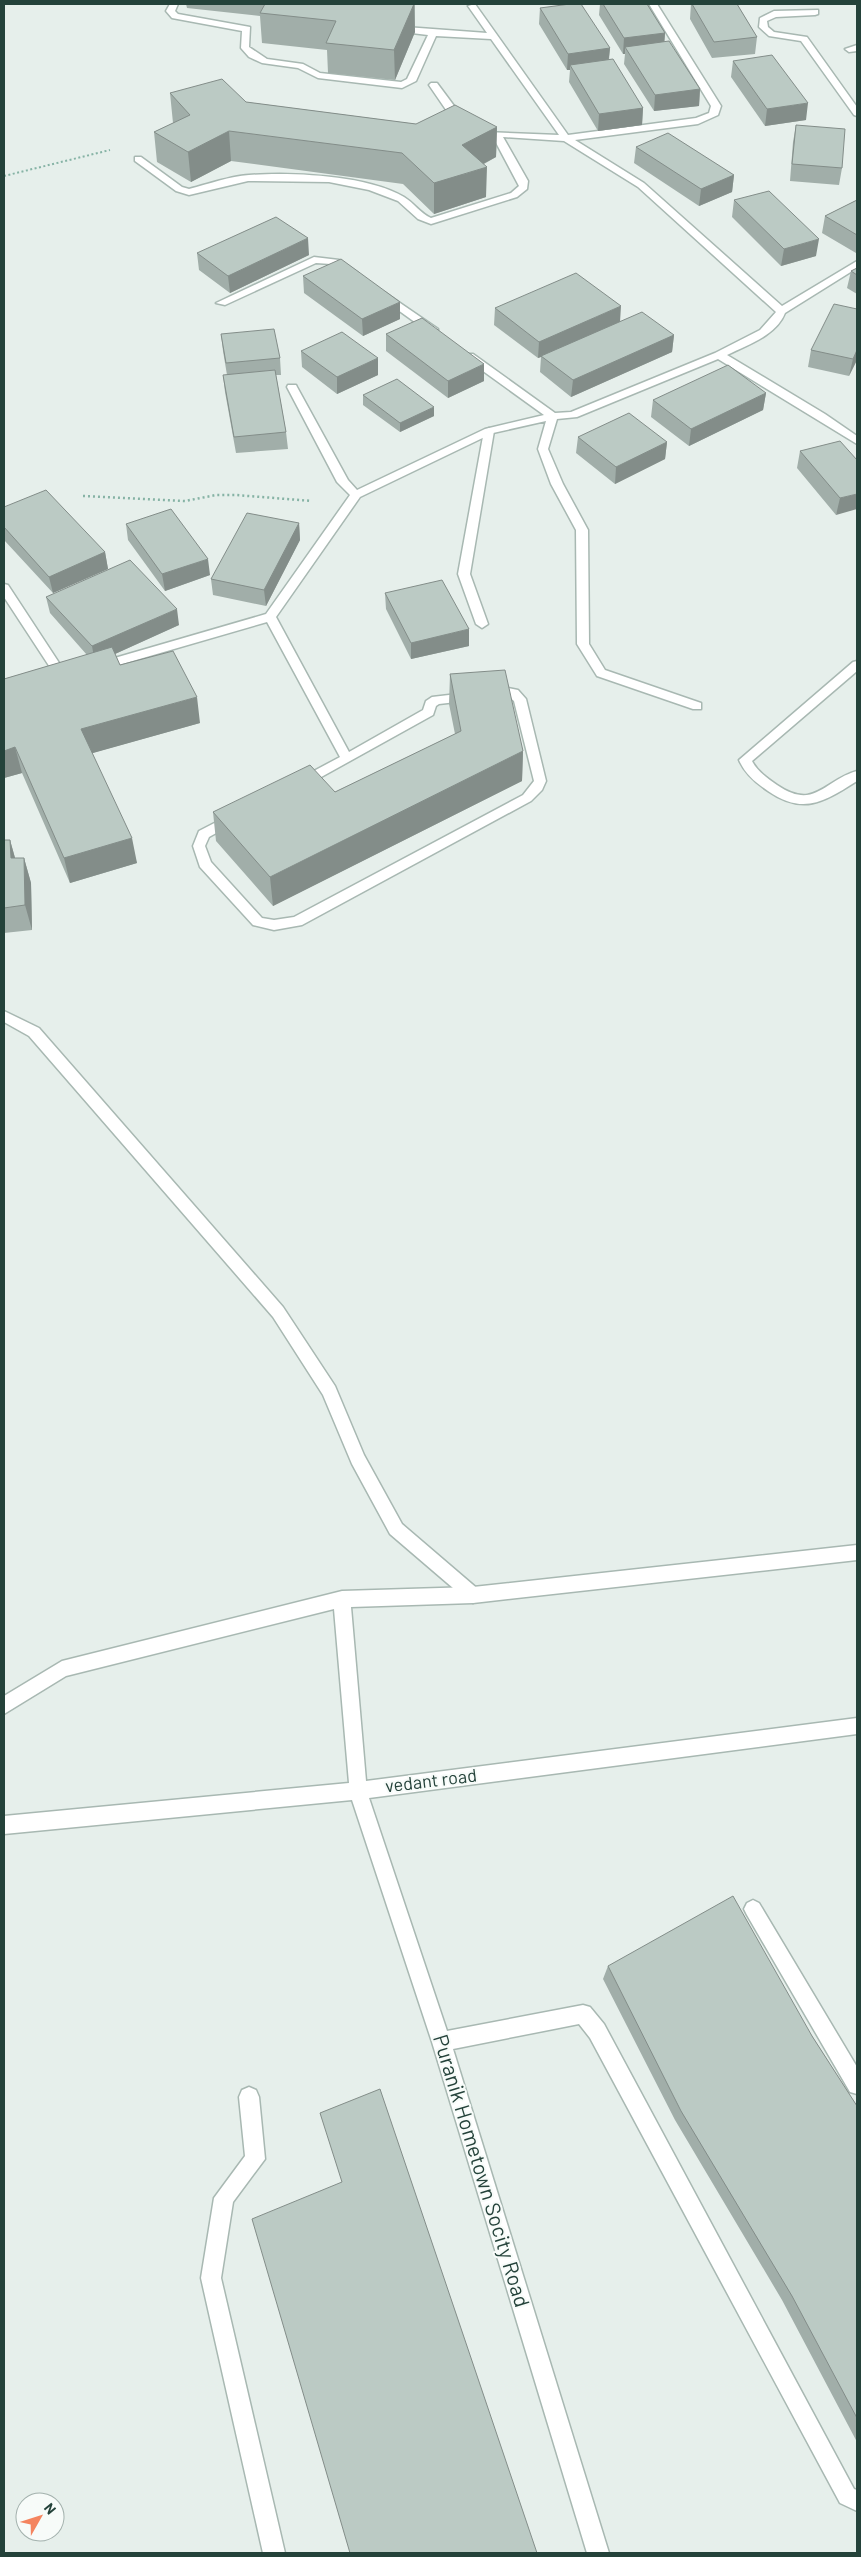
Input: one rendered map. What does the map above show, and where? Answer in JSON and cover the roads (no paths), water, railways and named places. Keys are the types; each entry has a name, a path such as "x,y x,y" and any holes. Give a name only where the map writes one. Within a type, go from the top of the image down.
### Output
{"street":[{"path":"174,4 170,11 175,16 247,28 245,48 252,55 265,61 300,66 318,75 402,85 411,81 433,33"},
{"path":"482,132 497,136 566,138 698,121 713,115 716,106 653,4"},
{"path":"472,6 566,138 642,185 781,311"},
{"path":"815,12 774,14 763,20 763,25 768,33 780,37 800,36 804,39 857,113"},
{"path":"385,27 433,33 493,36"},
{"path":"434,85 456,118 468,126"},
{"path":"138,159 179,189 189,192 248,178 329,179 372,188 401,199 421,217 431,220 514,195 524,187 523,181 497,136"},
{"path":"221,303 314,260 326,258 338,262 361,279"},
{"path":"4,588 68,676 270,617 353,500 489,431 553,416 573,415 719,355 764,332 778,318 781,311 857,264"},
{"path":"377,290 447,340"},
{"path":"462,351 553,416"},
{"path":"719,355 821,416 857,441"},
{"path":"292,387 353,500"},
{"path":"553,416 543,449 557,484 582,530 583,644 601,673 698,706"},
{"path":"482,624 464,574 489,431"},
{"path":"270,617 348,759"},
{"path":"857,665 745,760 750,771 780,795 796,802 814,800 857,775"},
{"path":"246,812 204,834 200,846 205,864 258,922 274,925 297,922 527,798 538,787 540,781 520,699 514,693 508,692 436,700 430,704 429,712 348,759 289,790"},
{"path":"4,1016 34,1032 278,1312 329,1392 358,1459 396,1529 473,1595"},
{"path":"4,1706 62,1669 342,1600 473,1595 857,1552"},
{"name":"Puranik Hometown Socity Road","path":"342,1600 358,1791 441,2042 598,2553"},
{"name":"vedant road","path":"4,1825 358,1791 857,1726"},
{"path":"753,1910 857,2085"},
{"path":"441,2042 583,2014 597,2031 847,2496 857,2501"},
{"path":"249,2097 255,2159 224,2198 211,2278 274,2553"}]}
